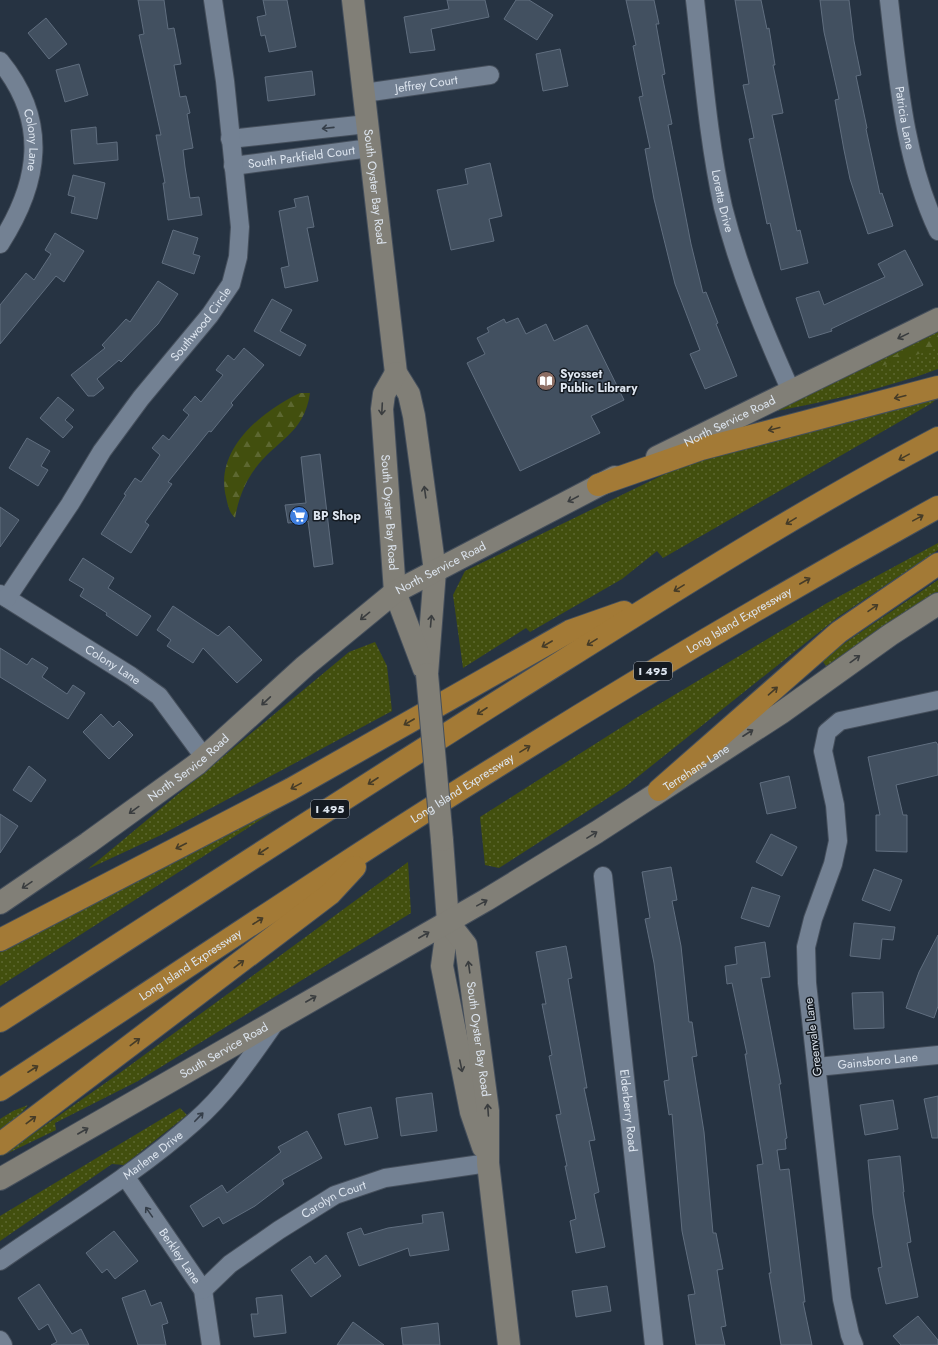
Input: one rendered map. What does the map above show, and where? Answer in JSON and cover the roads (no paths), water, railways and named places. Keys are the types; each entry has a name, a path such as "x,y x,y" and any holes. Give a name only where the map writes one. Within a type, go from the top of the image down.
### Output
{"highway":[{"path":"598,485 701,449 938,387"},
{"name":"I 495","path":"0,1021 484,710 661,599 806,512 938,438"},
{"name":"Long Island Expressway","path":"0,1090 374,845 515,755 807,579 938,507"},
{"path":"660,790 839,632 938,564"},
{"path":"0,940 291,789 570,631 661,599"},
{"path":"0,1144 330,894 374,845"}],"main road":[{"name":"South Oyster Bay Road","path":"353,0 396,373 409,394 414,416 435,571 426,674 442,840 448,922 442,966 471,1112 488,1163 508,1345"},
{"name":"North Service Road","path":"3,897 88,843 204,757 304,666 395,592 598,485 938,319"},
{"name":"South Oyster Bay Road","path":"396,373 384,394 382,409 395,592 426,674"},
{"name":"Terrehans Lane","path":"448,922 597,832 781,713 890,635 938,604"},
{"name":"South Service Road","path":"0,1178 448,922"}],"street":[{"name":"Southwood Circle","path":"4,596 70,504 102,451 141,398 210,315 231,284 238,257 240,227 213,0"},
{"name":"Loretta Drive","path":"695,0 714,156 724,207 755,308 791,391"},
{"name":"Patricia Lane","path":"889,0 903,117 914,167 938,231"},
{"name":"Colony Lane","path":"0,61 14,78 28,112 34,142 34,165 25,197 14,221 0,244"},
{"name":"Jeffrey Court","path":"364,93 490,75"},
{"name":"South Parkfield Court","path":"230,139 367,124"},
{"name":"South Parkfield Court","path":"233,166 370,148"},
{"name":"Colony Lane","path":"4,596 131,676 159,696 204,757"},
{"name":"Greenvale Lane","path":"854,1345 850,1335 842,1299 807,983 806,947 813,919 833,864 838,841 835,805 823,751 827,732 840,721 938,700"},
{"name":"Elderberry Road","path":"603,876 654,1345"},
{"name":"Marlene Drive","path":"0,1261 125,1176 168,1145 196,1121 239,1074 277,1019"},
{"name":"Gainsboro Lane","path":"817,1067 938,1055"},
{"name":"Carolyn Court","path":"203,1290 230,1264 279,1230 335,1195 384,1178 488,1163"},
{"name":"Berkley Lane","path":"125,1176 203,1290 211,1345"},
{"path":"0,1340 4,1345"}],"place":[{"name":"Syosset Public Library","path":"546,381"},
{"name":"BP Shop","path":"299,516"}]}
